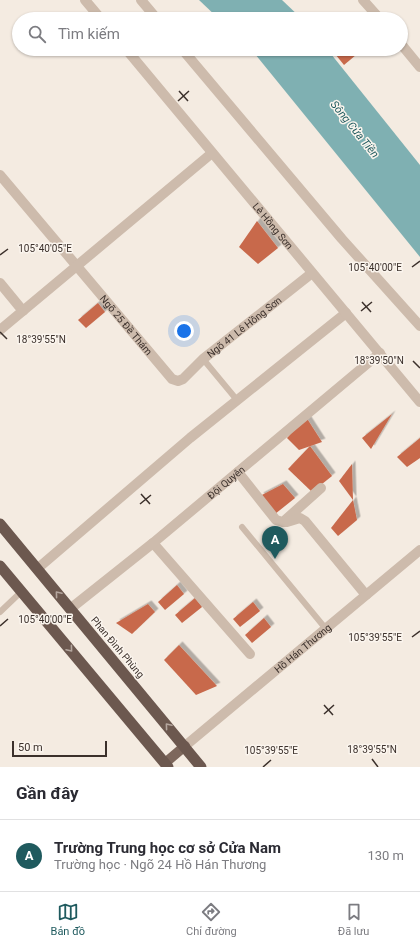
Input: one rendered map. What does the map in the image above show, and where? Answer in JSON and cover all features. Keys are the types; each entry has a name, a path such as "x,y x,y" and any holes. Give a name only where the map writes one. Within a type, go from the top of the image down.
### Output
{"highway":[{"name":"Phan Đình Phùng","path":"0,524 201,767"},
{"path":"0,566 165,766"}],"main road":[{"path":"165,766 185,746"}],"street":[{"path":"85,0 95,12"},
{"path":"141,0 151,12"},
{"path":"363,0 374,12"},
{"path":"408,52 420,67"},
{"name":"Lê Hồng Sơn","path":"132,56 420,402"},
{"path":"188,56 342,239 420,326"},
{"path":"0,330 212,152"},
{"name":"Ngõ 25 Đề Thám","path":"0,175 172,379 178,381"},
{"name":"Ngõ 41 Lê Hồng Sơn","path":"178,381 183,379 204,359 312,273"},
{"path":"0,284 23,311"},
{"path":"37,569 190,438 346,313"},
{"name":"Đội Quyên","path":"70,609 153,543 380,353"},
{"path":"238,472 276,520 282,522 300,518 305,520 366,595"},
{"path":"282,522 320,488"},
{"path":"153,543 250,654"},
{"name":"Hồ Hán Thương","path":"185,746 420,550"}],"lane":[{"path":"204,359 237,400"},
{"path":"242,527 326,629"},
{"path":"0,612 22,592"}],"water":[{"path":"199,0 282,0 295,12 212,12"},
{"name":"Sông Cửa Tiền","path":"257,56 333,56 420,165 420,257"}],"building":[{"path":"337,56 355,56 344,65"},
{"path":"257,221 278,248 258,264 239,247"},
{"path":"98,303 105,312 86,328 78,320"},
{"path":"392,414 371,449 362,438"},
{"path":"306,417 322,442 299,450 287,438"},
{"path":"420,438 420,458 407,467 397,457"},
{"path":"310,446 332,476 312,492 288,469"},
{"path":"352,464 353,500 339,481"},
{"path":"283,484 295,498 275,514 260,496"},
{"path":"353,500 357,520 338,536 331,528"},
{"path":"177,585 184,594 165,610 158,602"},
{"path":"195,598 202,607 182,623 175,615"},
{"path":"253,602 260,611 240,627 233,619"},
{"path":"148,604 155,612 132,634 116,623"},
{"path":"264,618 271,627 252,643 245,635"},
{"path":"179,645 217,686 196,695 164,660"}],"place":[{"name":"Trường Trung học cơ sở Cửa Nam","path":"275,559"}]}
